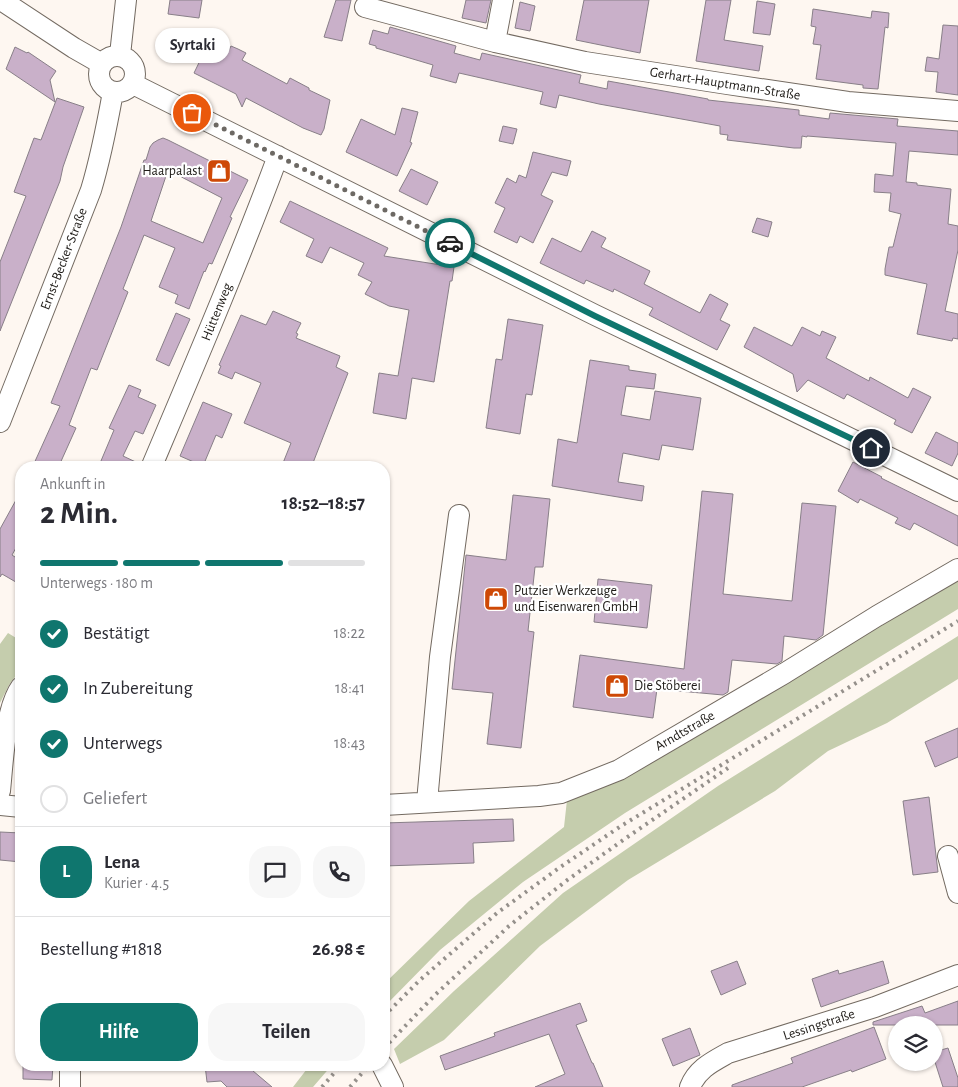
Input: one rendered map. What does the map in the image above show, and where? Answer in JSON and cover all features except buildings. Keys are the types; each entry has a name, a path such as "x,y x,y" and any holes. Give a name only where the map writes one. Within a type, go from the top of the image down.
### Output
{"street":[{"path":"1,0 102,64"},
{"path":"120,55 126,0"},
{"path":"494,42 503,0"},
{"name":"Gerhart-Hauptmann-Straße","path":"365,7 494,42 586,62 848,102 958,112"},
{"path":"120,55 131,61 136,72 136,78 130,88 124,91 113,92 103,86 100,81 99,69 109,57 120,55"},
{"path":"133,84 595,316 958,491"},
{"name":"Ernst-Becker-Straße","path":"0,422 91,190 104,139 113,92"},
{"name":"Hüttenweg","path":"154,461 246,242 278,156"},
{"path":"427,802 440,656 459,515"},
{"name":"Arndtstraße","path":"390,805 539,796 561,793 618,770 958,569"},
{"path":"0,791 8,725 15,700"},
{"path":"0,805 15,806"},
{"path":"948,856 958,893"},
{"name":"Lessingstraße","path":"690,1087 706,1065 728,1054 875,1007 958,975"},
{"path":"70,1071 70,1087"},
{"path":"385,1071 393,1087"}],"green space":[{"path":"958,579 958,609 625,813 523,882 440,950 390,1001 390,978 469,901 564,827 567,800 771,691"},
{"path":"8,633 15,637 15,677 0,703 0,644"},
{"path":"958,636 958,679 887,723 828,751 775,791 628,880 540,946 444,1040 400,1064 394,1049 454,991 563,893 718,786"},
{"path":"305,1071 327,1071 313,1087 293,1087"}],"railway":[{"path":"390,1010 420,980 497,913 559,868 621,826 958,621"},
{"path":"390,1042 435,995 509,926 566,881 728,768"},
{"path":"322,1087 336,1071"},
{"path":"350,1087 364,1071"}],"way so far":[{"path":"192,113 450,243"}],"place":[{"name":"Syrtaki","path":"192,113"},
{"name":"Haarpalast","path":"219,171"},
{"name":"Putzier Werkzeuge und Eisenwaren GmbH","path":"496,599"},
{"name":"Die Stöberei","path":"617,686"}],"route":[{"path":"450,243 595,316 871,448"}]}
